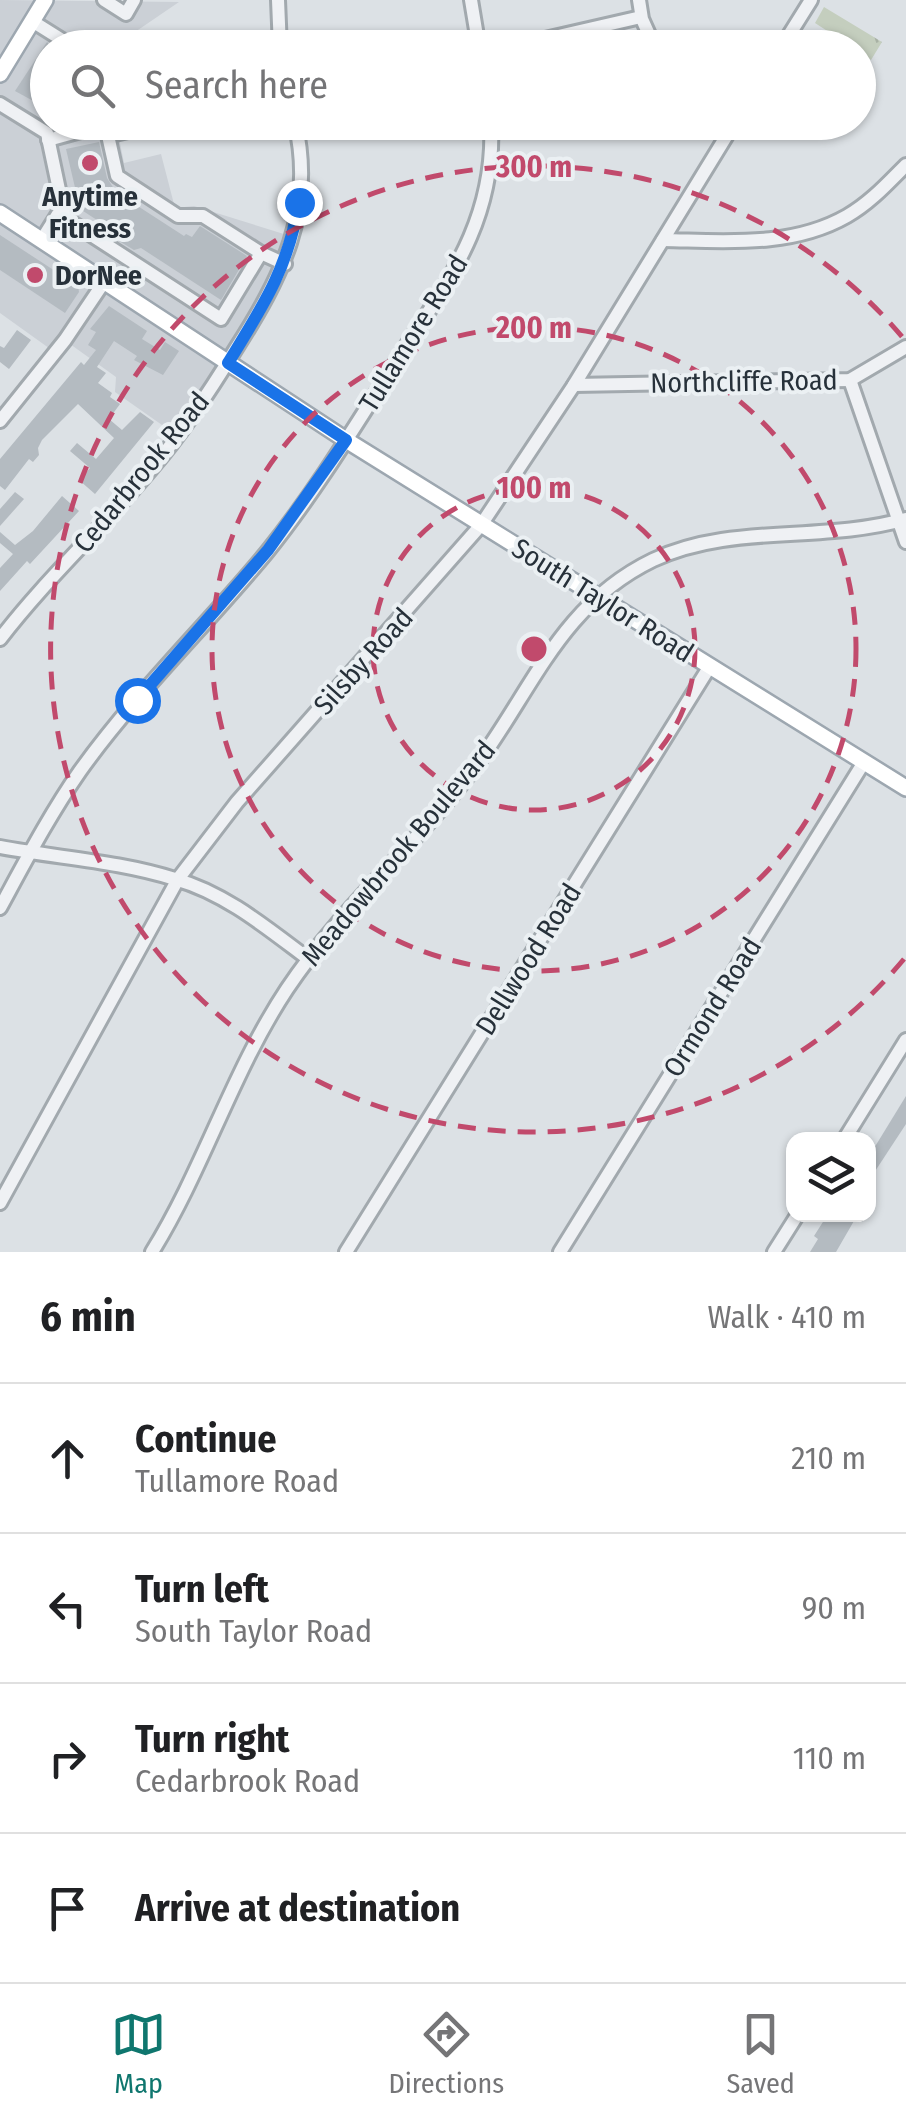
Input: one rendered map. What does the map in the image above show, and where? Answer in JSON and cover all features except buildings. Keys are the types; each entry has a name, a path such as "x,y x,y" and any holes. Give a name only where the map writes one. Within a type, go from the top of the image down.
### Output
{"main road":[{"path":"0,74 37,7"},
{"name":"South Taylor Road","path":"0,213 346,440 906,788"}],"street":[{"path":"104,0 126,14 134,0"},
{"path":"278,0 279,30"},
{"path":"471,0 476,30"},
{"path":"639,0 646,30"},
{"path":"792,30 811,0"},
{"path":"37,7 58,30"},
{"path":"584,30 641,17"},
{"path":"0,104 30,124"},
{"path":"48,140 65,218 220,318 262,253"},
{"path":"111,140 117,176 178,216 203,216 285,264"},
{"name":"Cedarbrook Road","path":"0,639 153,467 228,363 270,296 285,264 299,202 297,140"},
{"name":"Tullamore Road","path":"0,908 80,771 268,550 346,440 454,273 476,228 487,189 491,140"},
{"name":"Silsby Road","path":"0,1203 178,879 237,802 481,525 574,384 723,140"},
{"path":"663,240 787,238 823,227 848,216 876,195 906,164"},
{"path":"41,240 58,214"},
{"path":"0,420 56,352 104,282"},
{"name":"Northcliffe Road","path":"574,384 850,380 906,347"},
{"path":"850,380 902,520 906,542"},
{"name":"Meadowbrook Boulevard","path":"152,1252 244,1062 307,958 468,775 556,641 596,596 651,561 703,543 737,537 814,535 902,520"},
{"name":"Dellwood Road","path":"346,1252 710,666"},
{"name":"Ormond Road","path":"560,1252 864,762"},
{"path":"0,846 103,862 178,879 245,913 307,958"},
{"path":"849,1132 906,1040"},
{"path":"774,1252 793,1222"}],"shaded area":[{"path":"0,0 179,2 138,30 30,30 30,140 119,140 124,163 161,154 175,208 194,206 287,235 263,294 172,432 115,392 116,377 70,344 60,356 0,313"}],"green space":[{"path":"824,7 862,30 826,30 815,23"}],"place":[{"name":"Anytime Fitness","path":"90,163"},
{"name":"DorNee","path":"35,275"}],"route":[{"path":"137,700 268,550 346,440 228,363 285,264 299,202"}]}
